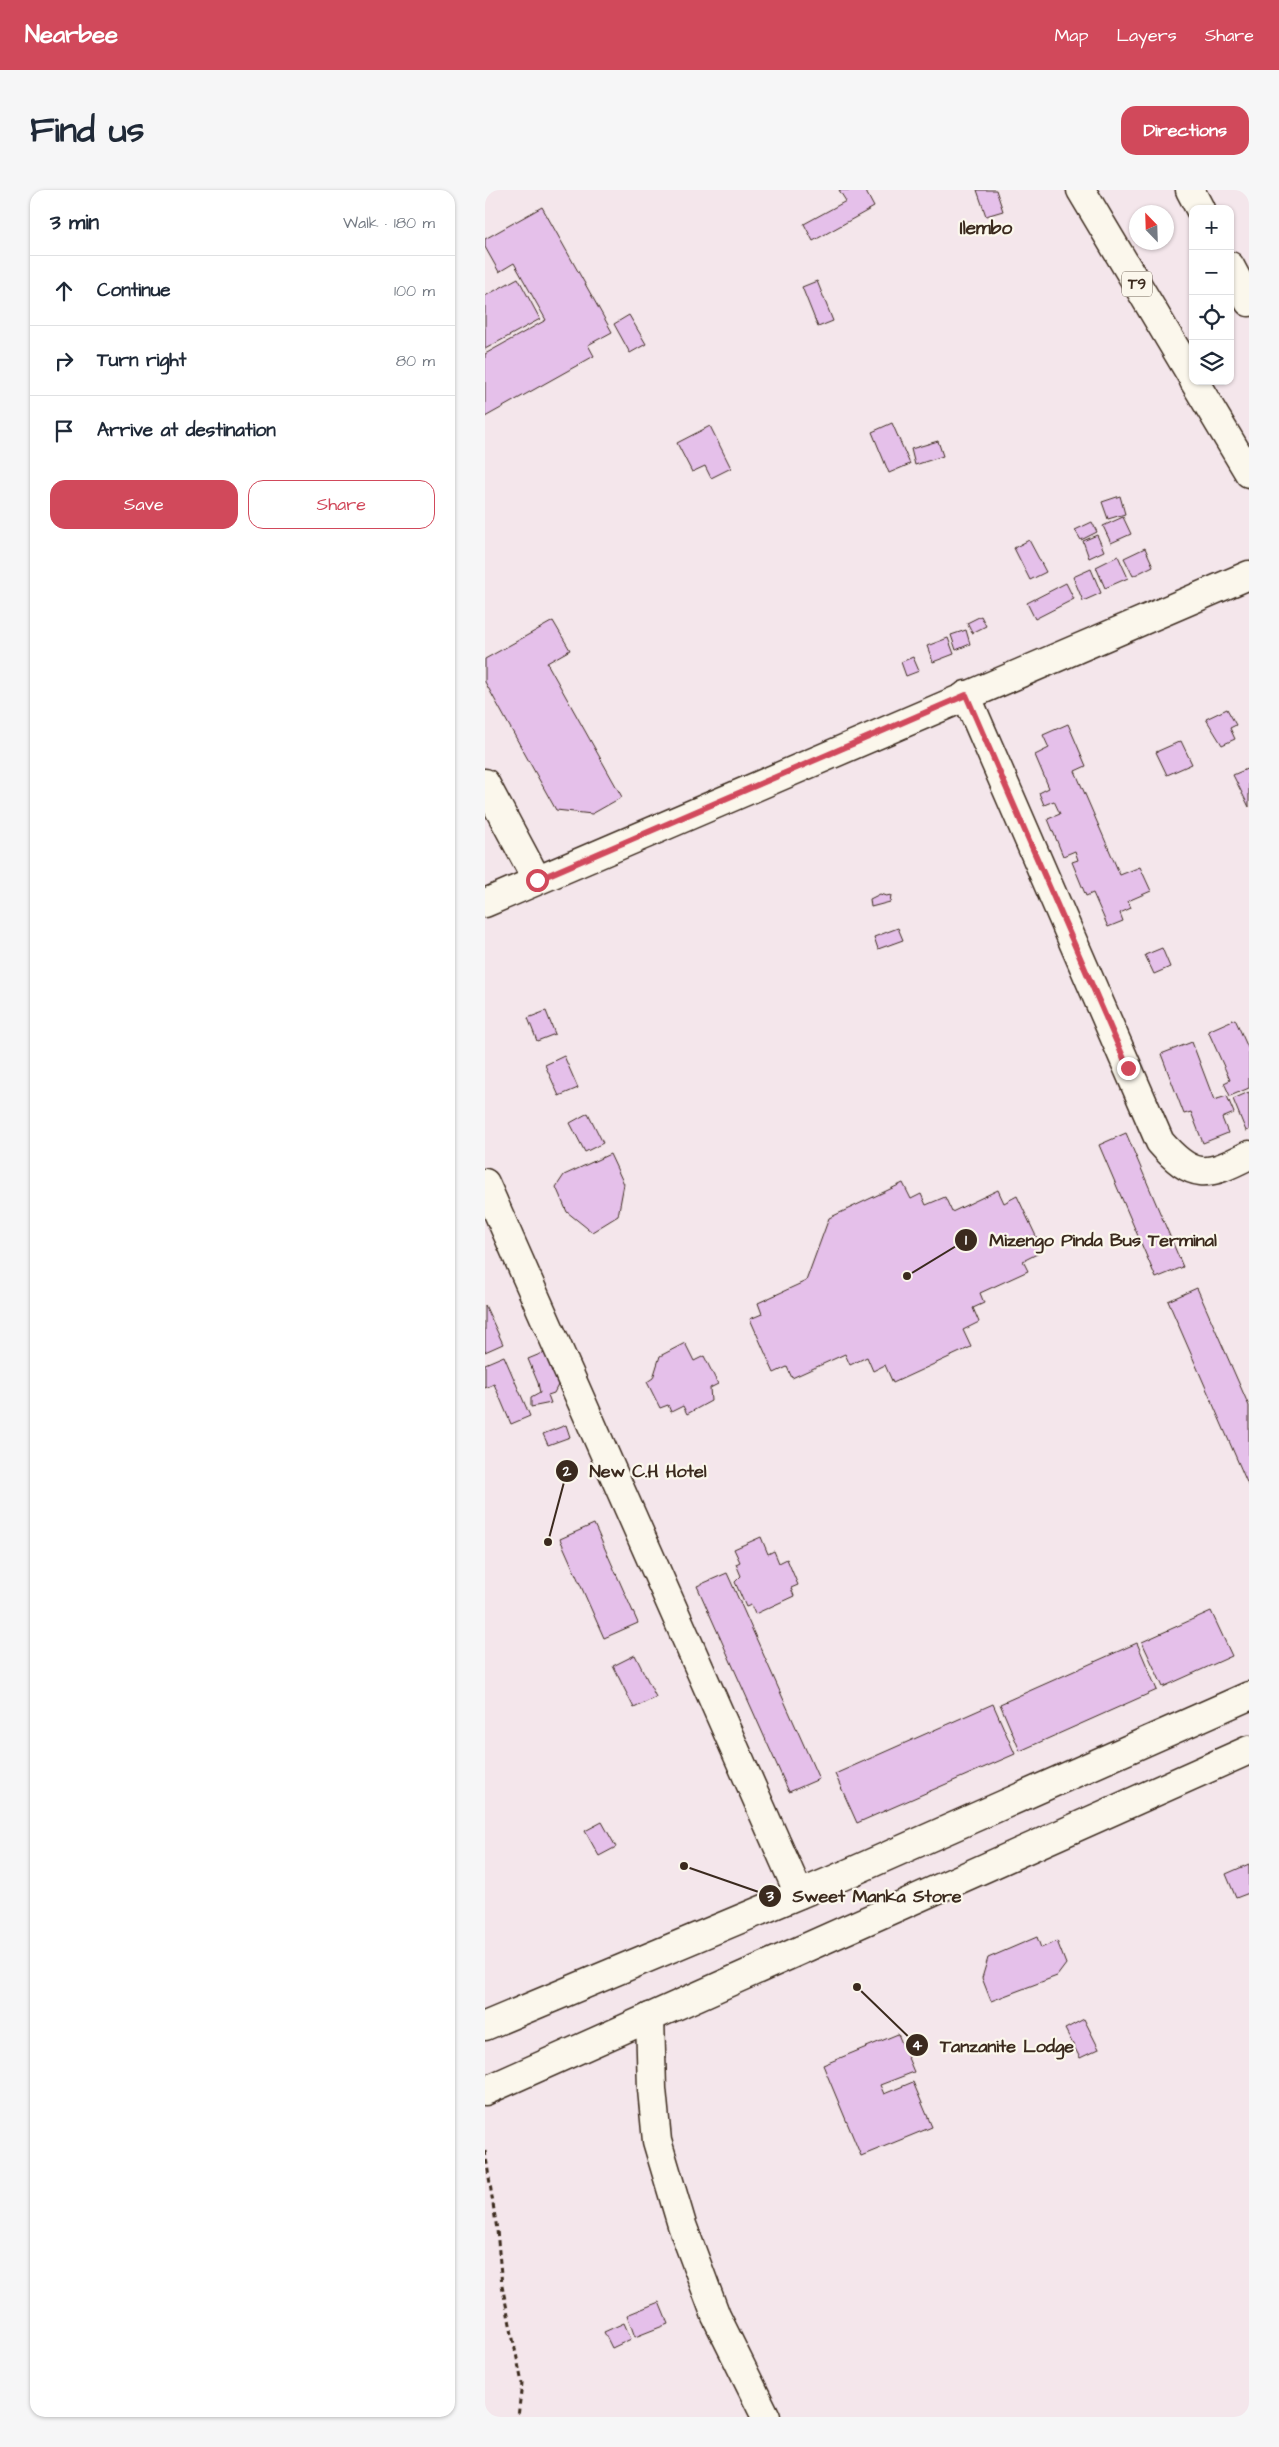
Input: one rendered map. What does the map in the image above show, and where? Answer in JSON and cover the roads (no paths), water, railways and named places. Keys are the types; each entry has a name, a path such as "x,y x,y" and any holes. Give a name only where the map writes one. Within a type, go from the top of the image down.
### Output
{"main road":[{"name":"T9","path":"1081,190 1189,372"},
{"path":"1190,190 1198,205"},
{"path":"1234,274 1249,302"},
{"name":"T9","path":"1197,385 1249,473"},
{"path":"485,903 1249,575"},
{"path":"966,695 1160,1142 1178,1163 1198,1172 1229,1165 1249,1155"},
{"path":"485,783 537,880"},
{"path":"485,1183 799,1894"},
{"path":"485,2026 799,1894 1249,1696"},
{"path":"485,2091 1249,1750"},
{"path":"650,2017 651,2089 657,2141 682,2225 716,2316 766,2417"}],"place":[{"name":"Mizengo Pinda Bus Terminal","path":"907,1276"},
{"name":"New C.H Hotel","path":"548,1542"},
{"name":"Sweet Manka Store","path":"684,1866"},
{"name":"Tanzanite Lodge","path":"857,1987"}],"district":[{"name":"Ilembo","path":"986,228"}]}
